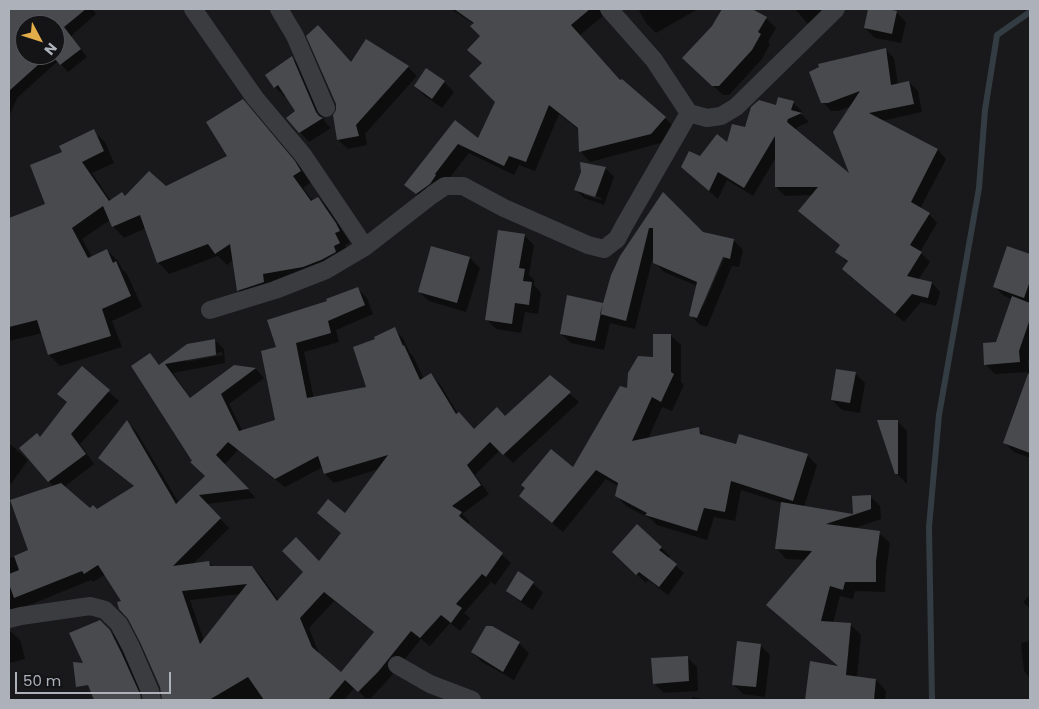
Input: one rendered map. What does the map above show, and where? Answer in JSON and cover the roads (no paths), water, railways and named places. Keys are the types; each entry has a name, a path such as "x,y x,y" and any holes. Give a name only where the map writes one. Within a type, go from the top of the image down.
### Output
{"street":[{"path":"193,9 255,98 303,155 365,247"},
{"path":"279,9 295,36 326,108"},
{"path":"609,9 654,60 689,113 707,118 722,116 736,107 836,9"},
{"path":"210,310 275,290 326,270 365,247 445,186 463,186 547,228 588,245 604,249 617,239 689,113"},
{"path":"9,619 90,606 105,610 119,624 135,656 152,700"},
{"path":"397,664 430,684 472,700"}],"waterway":[{"path":"932,700 929,527 939,415 979,188 985,110 997,35 1030,12"}]}
